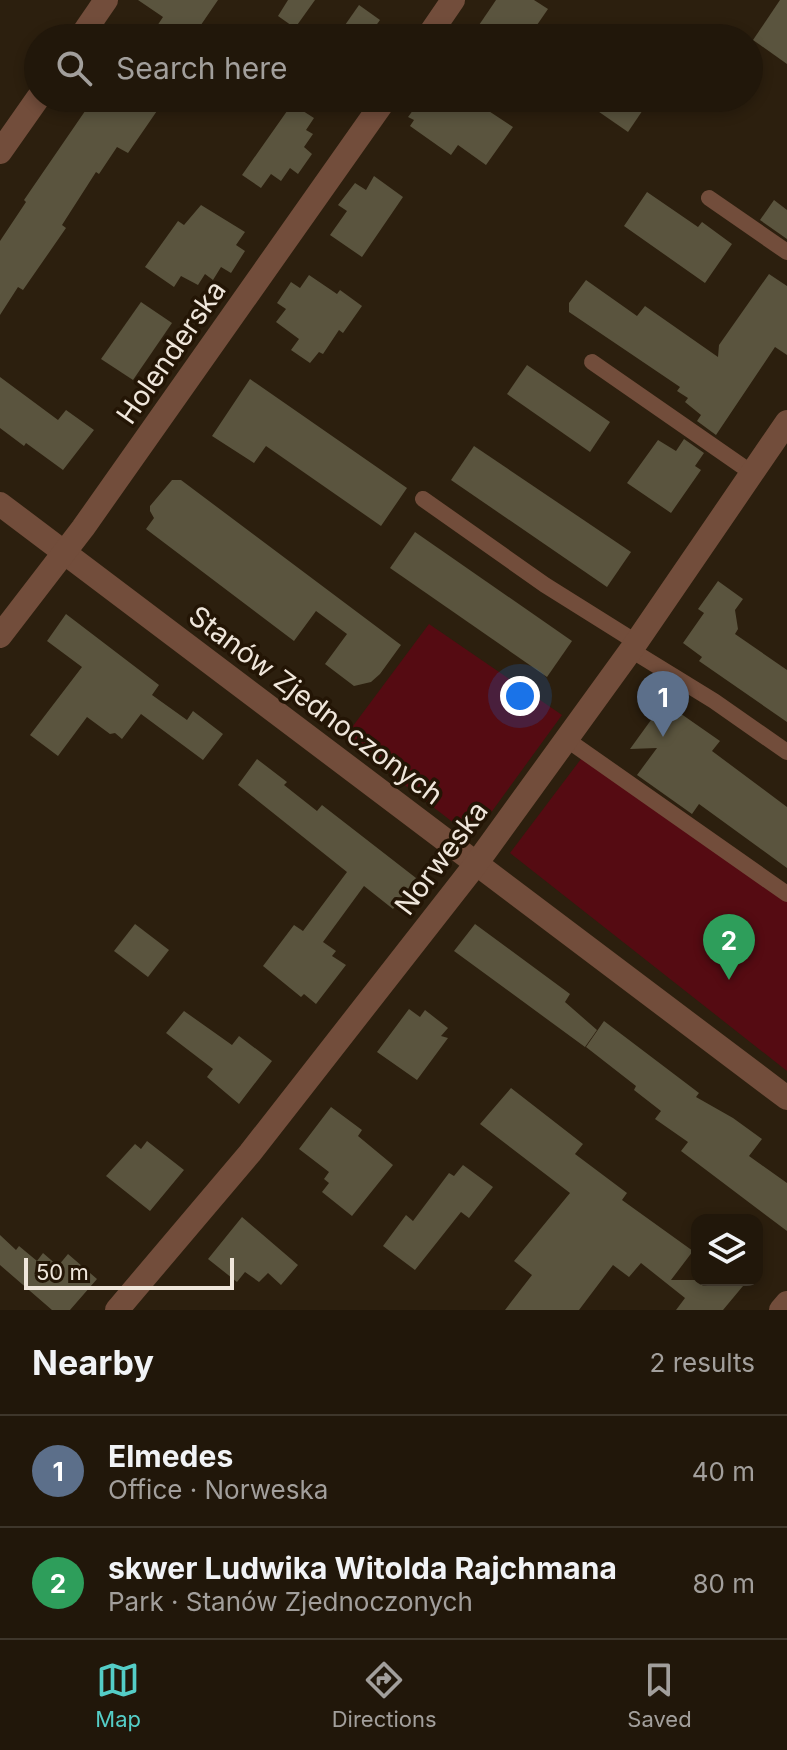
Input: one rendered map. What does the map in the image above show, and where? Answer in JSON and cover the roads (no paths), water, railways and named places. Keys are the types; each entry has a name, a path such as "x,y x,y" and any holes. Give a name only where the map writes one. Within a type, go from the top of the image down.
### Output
{"street":[{"path":"90,24 106,0"},
{"path":"437,24 453,0"},
{"path":"0,152 28,112"},
{"name":"Holenderska","path":"0,636 65,553 376,112"},
{"name":"Norweska","path":"117,1310 250,1153 476,864 633,646 787,422"},
{"name":"Stanów Zjednoczonych","path":"0,504 787,1098"},
{"path":"781,1310 787,1303"}],"lane":[{"path":"709,198 787,252"},
{"path":"592,362 752,473"},
{"path":"423,499 787,752"},
{"path":"566,739 787,894"}],"place":[{"name":"Elmedes","path":"663,737"},
{"name":"skwer Ludwika Witolda Rajchmana","path":"729,980"}]}
